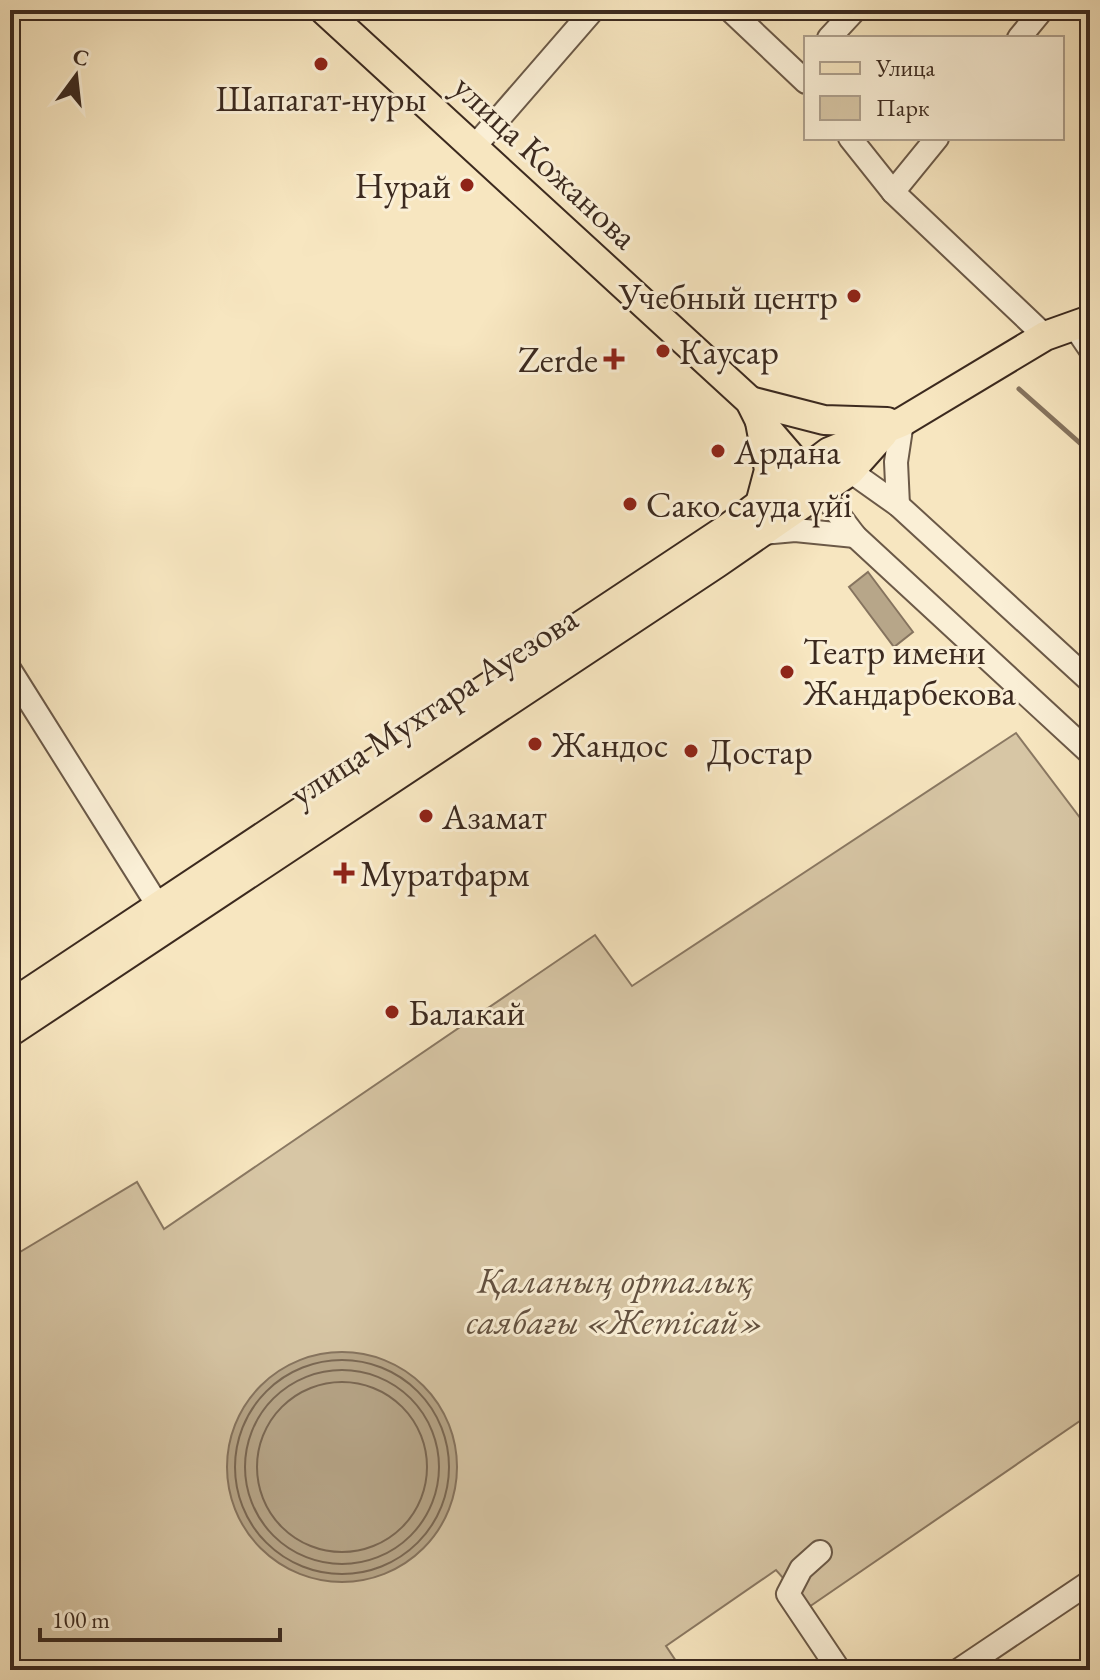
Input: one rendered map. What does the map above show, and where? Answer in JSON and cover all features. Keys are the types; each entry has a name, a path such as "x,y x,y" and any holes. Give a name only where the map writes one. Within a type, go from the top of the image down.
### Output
{"main road":[{"name":"улица Кожанова","path":"324,10 475,146 755,411 810,480"},
{"name":"улица Мухтара Ауезова","path":"15,1009 157,904 423,732 760,504 810,480 895,425 1045,336 1082,322"},
{"name":"улица Кожанова","path":"755,411 788,411 824,420 895,425"},
{"path":"755,411 769,470 760,504"},
{"path":"788,411 839,461"},
{"name":"улица Мухтара Ауезова","path":"15,1009 717,563 756,533 810,480"}],"street":[{"path":"730,10 803,72"},
{"path":"831,36 855,10"},
{"path":"1021,36 1042,10"},
{"path":"475,146 582,14"},
{"path":"852,140 893,192 1045,336"},
{"path":"893,192 935,140"},
{"path":"1082,322 1090,349"},
{"path":"895,425 898,505"},
{"path":"839,461 898,505 1090,681"},
{"name":"улица Кожанова","path":"810,480 855,536 1090,753"},
{"path":"756,533 795,530 855,536"},
{"path":"10,670 157,904"},
{"path":"820,1552 801,1569 788,1594 839,1670"},
{"path":"959,1670 1090,1582"}],"green space":[{"name":"Қаланың орталық саябағы «Жетісай»","path":"1016,733 1090,831 1090,1414 809,1607 776,1570 666,1646 682,1670 10,1670 10,1258 137,1182 164,1229 595,935 632,986"}],"water":[{"path":"868,572 913,632 894,647 849,587"},
{"path":"342,1352 386,1360 424,1385 449,1423 457,1467 449,1511 424,1549 386,1574 342,1582 298,1574 260,1549 235,1511 227,1467 235,1423 260,1385 298,1360"}],"waterway":[{"path":"1019,389 1090,452"}],"place":[{"name":"Шапагат-нуры","path":"321,64"},
{"name":"Нурай","path":"467,185"},
{"name":"Учебный центр","path":"854,296"},
{"name":"Каусар","path":"663,351"},
{"name":"Zerde","path":"614,359"},
{"name":"Ардана","path":"718,451"},
{"name":"Сако сауда үйі","path":"630,504"},
{"name":"Театр имени Жандарбекова","path":"787,672"},
{"name":"Жандос","path":"535,744"},
{"name":"Достар","path":"691,751"},
{"name":"Азамат","path":"426,816"},
{"name":"Муратфарм","path":"344,873"},
{"name":"Балакай","path":"392,1012"}]}
